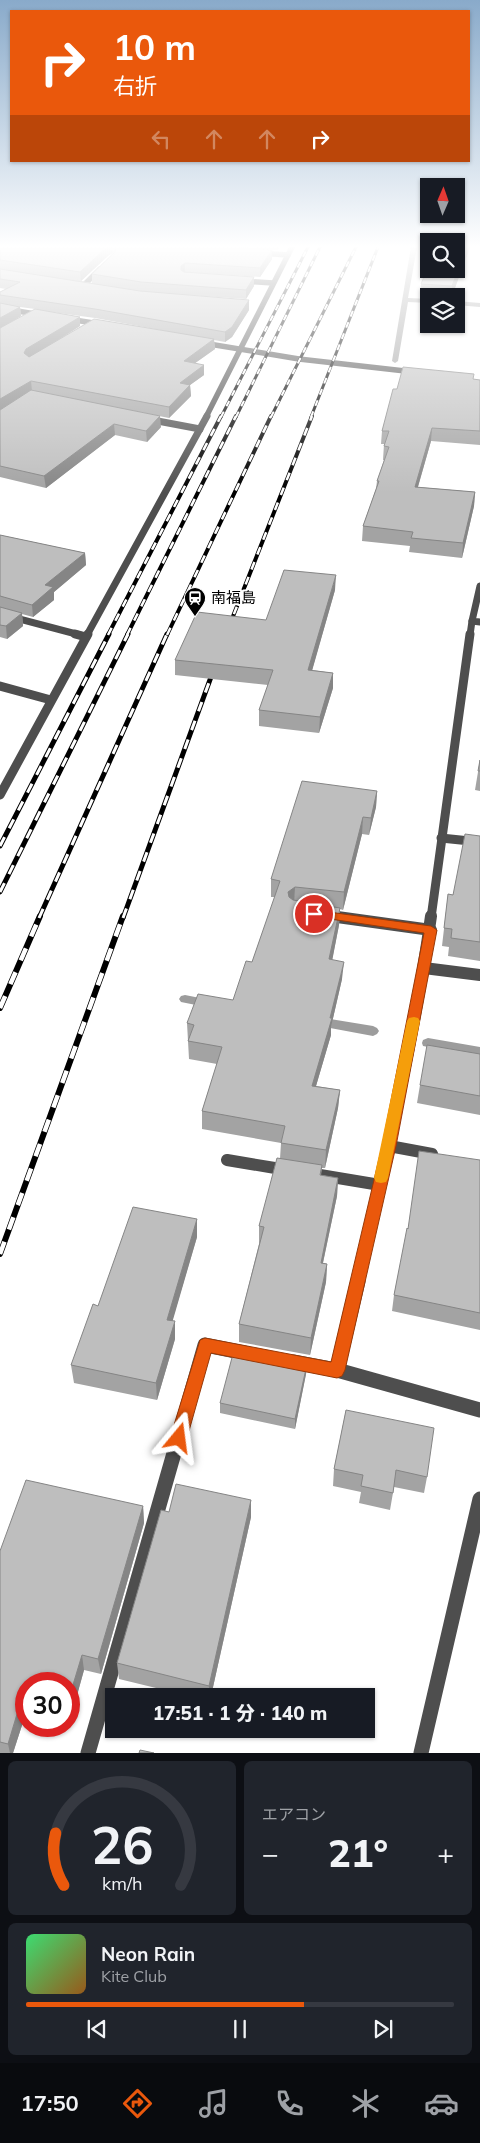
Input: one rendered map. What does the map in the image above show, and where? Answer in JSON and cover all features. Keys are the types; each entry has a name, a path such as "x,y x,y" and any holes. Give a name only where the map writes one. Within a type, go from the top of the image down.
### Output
{"street":[{"path":"0,795 200,429 250,329"},
{"path":"193,341 299,359 422,373"},
{"path":"144,418 200,429"},
{"path":"337,1370 389,1146 431,930 441,838 476,622 480,586"},
{"path":"0,614 86,637"},
{"path":"0,686 51,700"},
{"path":"441,838 480,842"},
{"path":"314,914 431,930"},
{"path":"424,968 480,975"},
{"path":"389,1146 444,1156"},
{"path":"226,1160 380,1185"},
{"path":"88,1753 205,1345 262,1356"},
{"path":"280,1360 337,1370 480,1410"},
{"path":"421,1753 480,1499"}],"building":[{"path":"0,329 60,329 26,349 24,353 29,357 77,329 153,329 214,339 184,361 204,365 180,383 190,385 169,407 31,381 0,399"},
{"path":"207,329 229,329 225,332"},
{"path":"403,367 474,374 473,379 480,380 480,431 432,428 415,487 475,492 463,543 411,538 413,532 363,526 389,447 384,446 389,431 382,431 393,389 397,389"},
{"path":"31,390 160,416 146,431 114,424 44,476 0,466 0,410"},
{"path":"0,535 85,553 45,585 53,587 32,605 0,596"},
{"path":"284,570 336,575 308,670 333,673 320,717 259,710 273,670 175,660 197,612 266,620"},
{"path":"0,607 22,613 6,626 0,625"},
{"path":"302,781 377,791 371,818 363,817 344,892 295,887 288,892 289,897 293,900 340,908 329,959 344,962 330,1018 332,1018 312,1086 340,1090 326,1150 281,1143 285,1126 202,1111 222,1047 188,1041 194,1025 187,1023 198,994 233,1000 246,961 252,962 280,881 271,879"},
{"path":"465,834 480,836 480,942 451,938 452,929 444,928 448,894 453,895"},
{"path":"427,1045 480,1054 480,1096 420,1085"},
{"path":"419,1151 480,1160 480,1313 394,1295 408,1229"},
{"path":"277,1158 322,1165 320,1175 338,1178 321,1263 327,1264 311,1338 239,1324 264,1227 259,1226"},
{"path":"133,1207 197,1219 167,1320 175,1321 156,1383 71,1365 93,1304 98,1306"},
{"path":"234,1350 307,1364 295,1419 220,1403"},
{"path":"346,1410 434,1428 427,1477 396,1470 393,1493 361,1486 363,1475 334,1469"},
{"path":"26,1480 143,1506 98,1659 82,1655 77,1672 15,1672 15,1721 8,1744 0,1742 0,1551"},
{"path":"176,1484 251,1500 209,1686 117,1663 161,1510 169,1512"},
{"path":"140,1750 154,1753 139,1753"}],"waterway":[{"path":"395,361 400,329"},
{"path":"185,999 211,1004"},
{"path":"318,1022 373,1031"},
{"path":"428,1043 480,1052"}],"railway":[{"path":"221,417 266,329"},
{"path":"236,417 280,329"},
{"path":"271,417 315,329"},
{"path":"311,417 346,329"},
{"path":"108,635 221,416"},
{"path":"127,635 236,416"},
{"path":"167,635 271,416"},
{"path":"228,629 312,416"},
{"path":"0,846 109,634"},
{"path":"0,892 128,634"},
{"path":"39,918 167,634"},
{"path":"123,918 215,666"},
{"path":"0,1008 40,916"},
{"path":"0,1254 123,916"}],"slow traffic":[{"path":"381,1178 414,1021"}],"place":[{"name":"南福島","path":"195,617"}],"route":[{"path":"179,1438 205,1345 337,1370 389,1146 431,930 314,914"}]}
